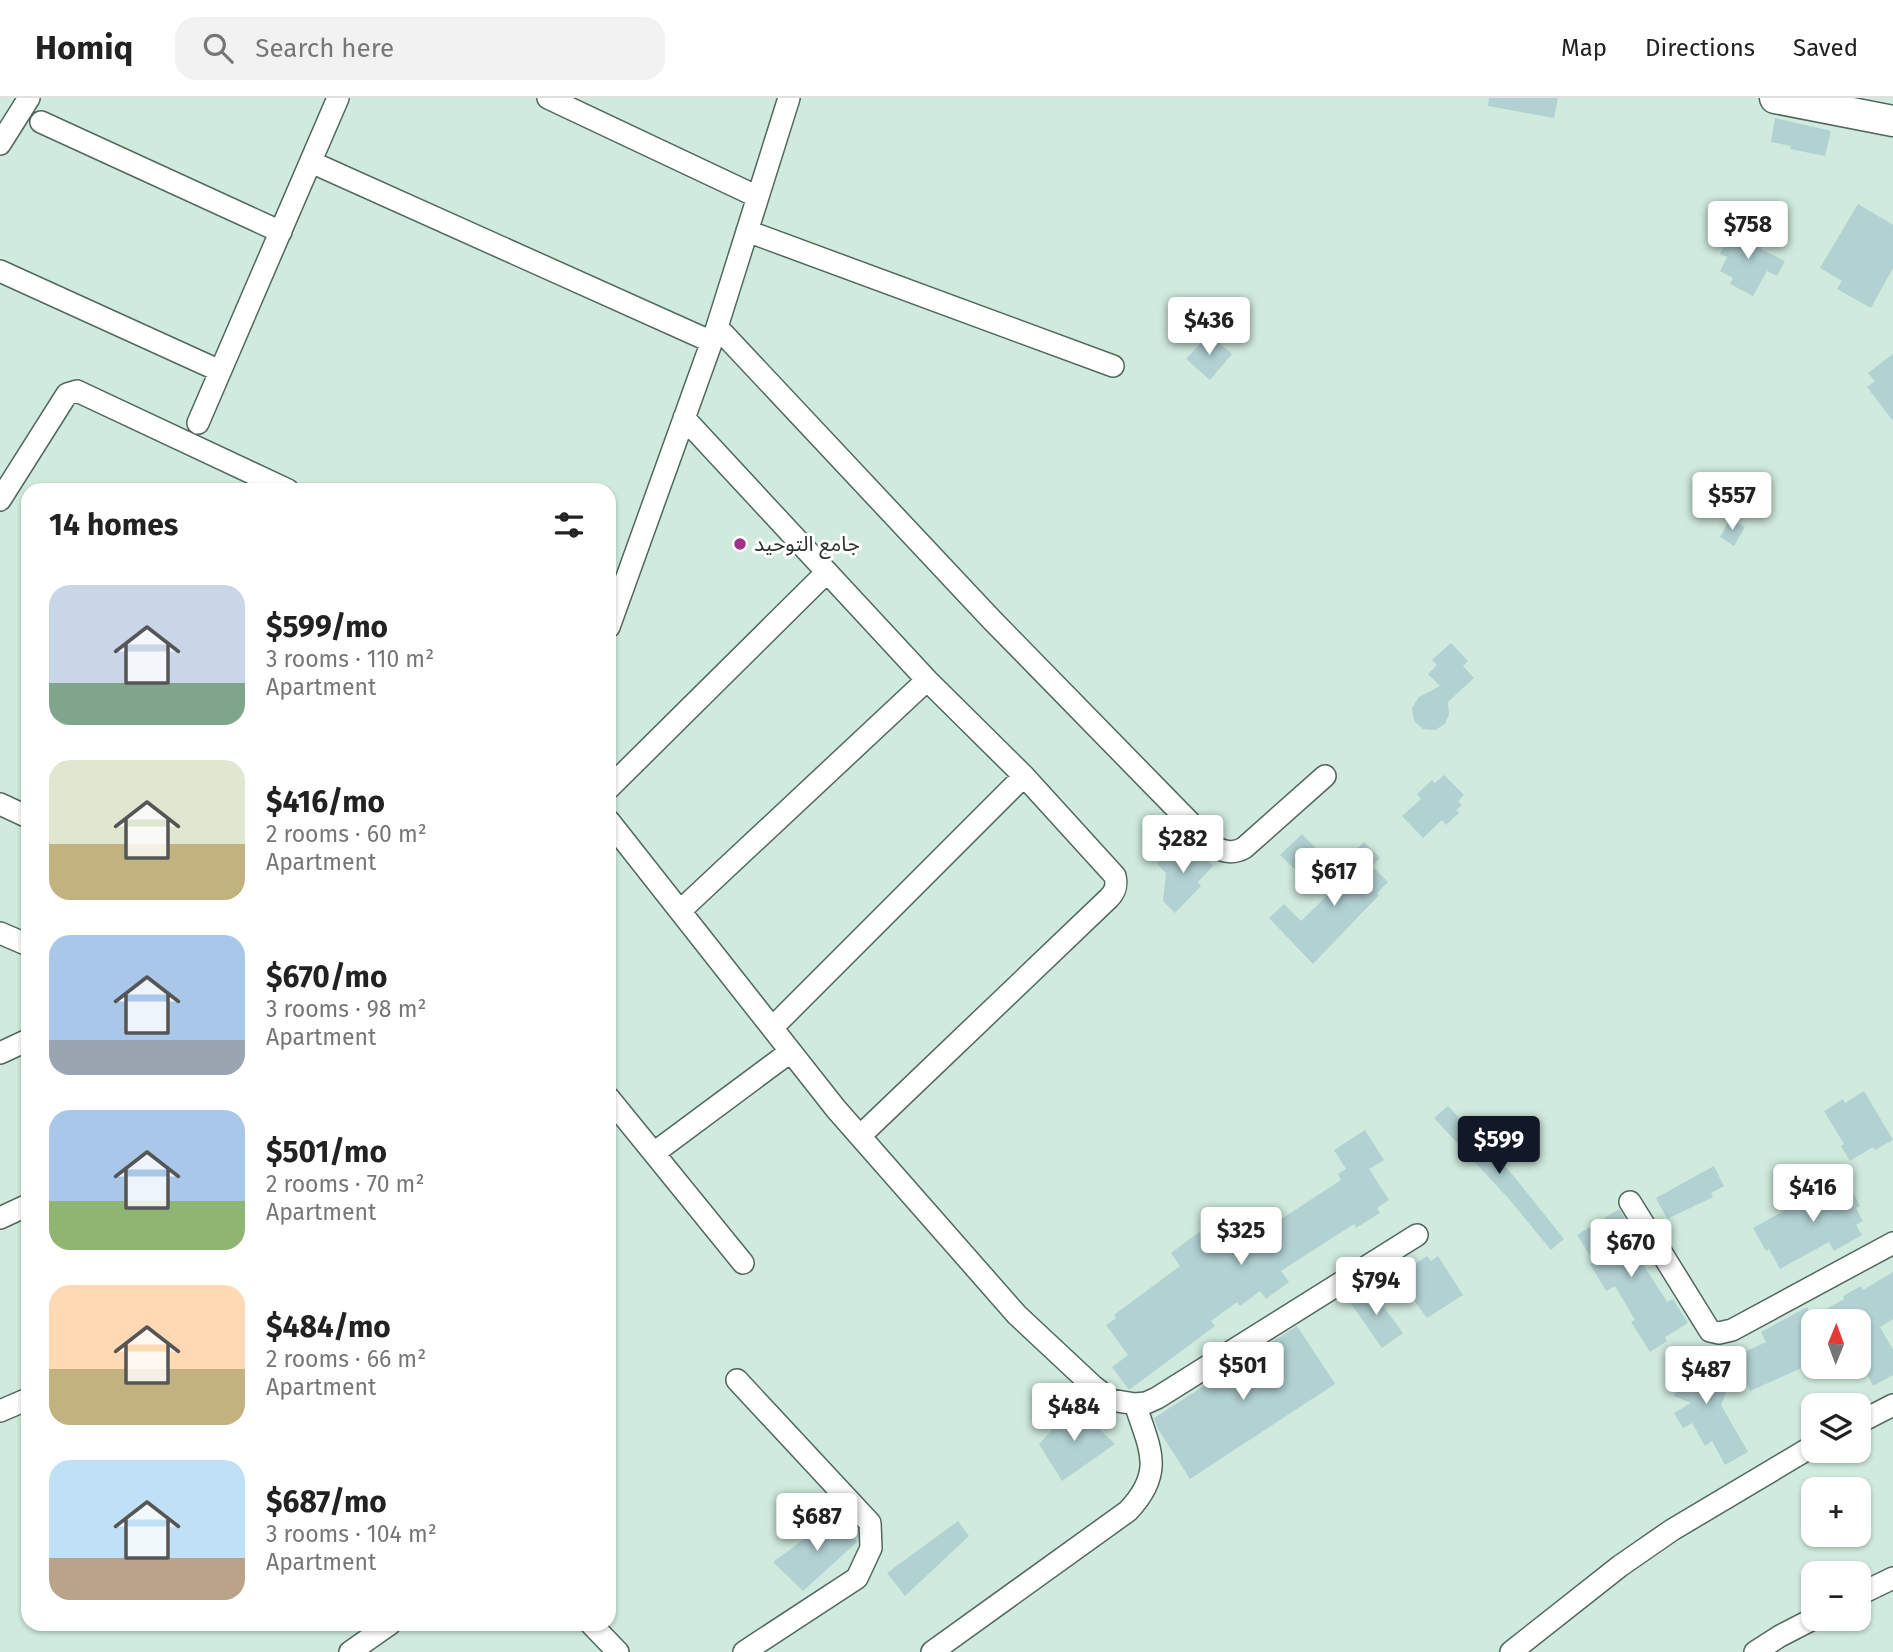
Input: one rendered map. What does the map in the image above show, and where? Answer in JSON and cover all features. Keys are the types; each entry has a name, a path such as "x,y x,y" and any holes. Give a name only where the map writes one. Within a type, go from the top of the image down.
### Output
{"street":[{"path":"0,144 29,98"},
{"path":"198,423 338,98"},
{"path":"548,98 758,197"},
{"path":"616,607 714,334 789,98"},
{"path":"1775,98 1893,121"},
{"path":"41,122 281,232"},
{"path":"311,162 714,334 1214,846 1226,852 1238,852 1325,776"},
{"path":"747,231 1113,366"},
{"path":"0,271 220,371"},
{"path":"0,500 67,394 77,391 273,483"},
{"path":"684,418 927,680 1024,776 1115,876 1117,883 1115,892 860,1136"},
{"path":"616,781 827,572"},
{"path":"680,911 927,680"},
{"path":"773,1027 1024,776"},
{"path":"0,804 21,814"},
{"path":"616,830 790,1052 860,1136 1017,1315 1093,1386 1111,1399 1135,1404 1157,1398 1417,1235"},
{"path":"0,933 21,942"},
{"path":"0,1053 21,1043"},
{"path":"654,1153 790,1052"},
{"path":"616,1107 743,1263"},
{"path":"1630,1202 1710,1331 1719,1333 1732,1330 1893,1243"},
{"path":"0,1218 21,1208"},
{"path":"737,1380 870,1523 871,1548 857,1578 744,1652"},
{"path":"0,1411 21,1402"},
{"path":"932,1652 1128,1511 1143,1495 1152,1468 1150,1448 1135,1404"},
{"path":"1871,1416 1893,1405"},
{"path":"1511,1652 1620,1566 1672,1530 1801,1453"},
{"path":"1871,1589 1893,1578"},
{"path":"1755,1652 1784,1644 1801,1629"},
{"path":"350,1652 380,1631"},
{"path":"598,1631 618,1652"}],"building":[{"path":"1489,98 1558,98 1554,118 1488,106"},
{"path":"1775,118 1831,131 1825,156 1771,142"},
{"path":"1858,204 1893,225 1893,268 1871,308 1837,289 1842,281 1820,268"},
{"path":"1740,227 1765,240 1761,249 1785,261 1777,276 1767,271 1753,296 1730,284 1733,278 1720,271 1727,257 1720,254 1731,233 1736,235"},
{"path":"1209,334 1232,354 1210,380 1186,359"},
{"path":"1893,354 1893,421 1867,387 1875,381 1868,373"},
{"path":"1730,519 1745,527 1734,546 1720,537"},
{"path":"1451,643 1468,661 1463,666 1474,678 1448,702 1449,714 1445,724 1435,730 1423,729 1414,721 1412,708 1419,697 1440,686 1428,674 1437,665 1432,660"},
{"path":"1444,775 1464,795 1458,801 1462,805 1456,810 1459,813 1446,825 1442,820 1423,838 1402,816 1421,799 1417,794 1432,780 1435,783"},
{"path":"1302,834 1324,857 1303,877 1280,855"},
{"path":"1181,842 1188,850 1193,845 1213,866 1198,882 1201,886 1175,913 1163,901 1166,873 1157,864"},
{"path":"1364,842 1380,858 1372,866 1388,882 1377,893 1379,895 1313,964 1269,918 1284,904 1301,921 1332,891 1336,895 1357,875 1344,861"},
{"path":"1864,1091 1893,1140 1875,1150 1873,1147 1850,1161 1841,1146 1844,1144 1824,1111 1843,1099 1845,1103"},
{"path":"1448,1106 1512,1174 1564,1239 1551,1250 1509,1199 1434,1118"},
{"path":"1365,1130 1384,1160 1369,1169 1389,1200 1377,1208 1380,1213 1356,1228 1354,1224 1281,1271 1289,1282 1266,1299 1260,1291 1240,1306 1237,1302 1211,1321 1215,1326 1129,1390 1112,1367 1128,1355 1106,1325 1116,1318 1114,1315 1180,1266 1171,1253 1199,1232 1211,1249 1245,1223 1255,1236 1341,1180 1338,1174 1346,1169 1334,1150"},
{"path":"1714,1166 1724,1186 1711,1193 1713,1197 1667,1219 1656,1198"},
{"path":"1845,1177 1860,1206 1856,1208 1863,1221 1856,1225 1862,1235 1834,1251 1829,1242 1780,1269 1753,1228"},
{"path":"1619,1209 1648,1257 1641,1261 1667,1302 1673,1299 1688,1323 1665,1337 1667,1341 1650,1352 1631,1322 1635,1320 1615,1286 1606,1291 1590,1264 1594,1262 1577,1235"},
{"path":"1427,1256 1431,1261 1438,1256 1463,1295 1427,1318 1396,1276"},
{"path":"1893,1272 1893,1319 1880,1327 1893,1350 1893,1375 1873,1386 1870,1379 1871,1309 1826,1309 1861,1286 1863,1290"},
{"path":"1369,1287 1403,1333 1382,1348 1349,1301"},
{"path":"1801,1310 1801,1368 1750,1391 1734,1357 1766,1342 1761,1332"},
{"path":"1297,1326 1335,1384 1190,1479 1158,1429 1154,1418"},
{"path":"1678,1355 1732,1377 1721,1405 1748,1452 1725,1465 1712,1441 1705,1446 1692,1423 1683,1428 1674,1413 1691,1403 1674,1396 1677,1391 1666,1387"},
{"path":"1074,1405 1115,1444 1062,1481 1039,1444"},
{"path":"840,1513 857,1542 803,1591 773,1562"},
{"path":"958,1521 969,1536 905,1596 887,1573"}],"place":[{"name":"جامع التوحيد","path":"740,544"}]}
